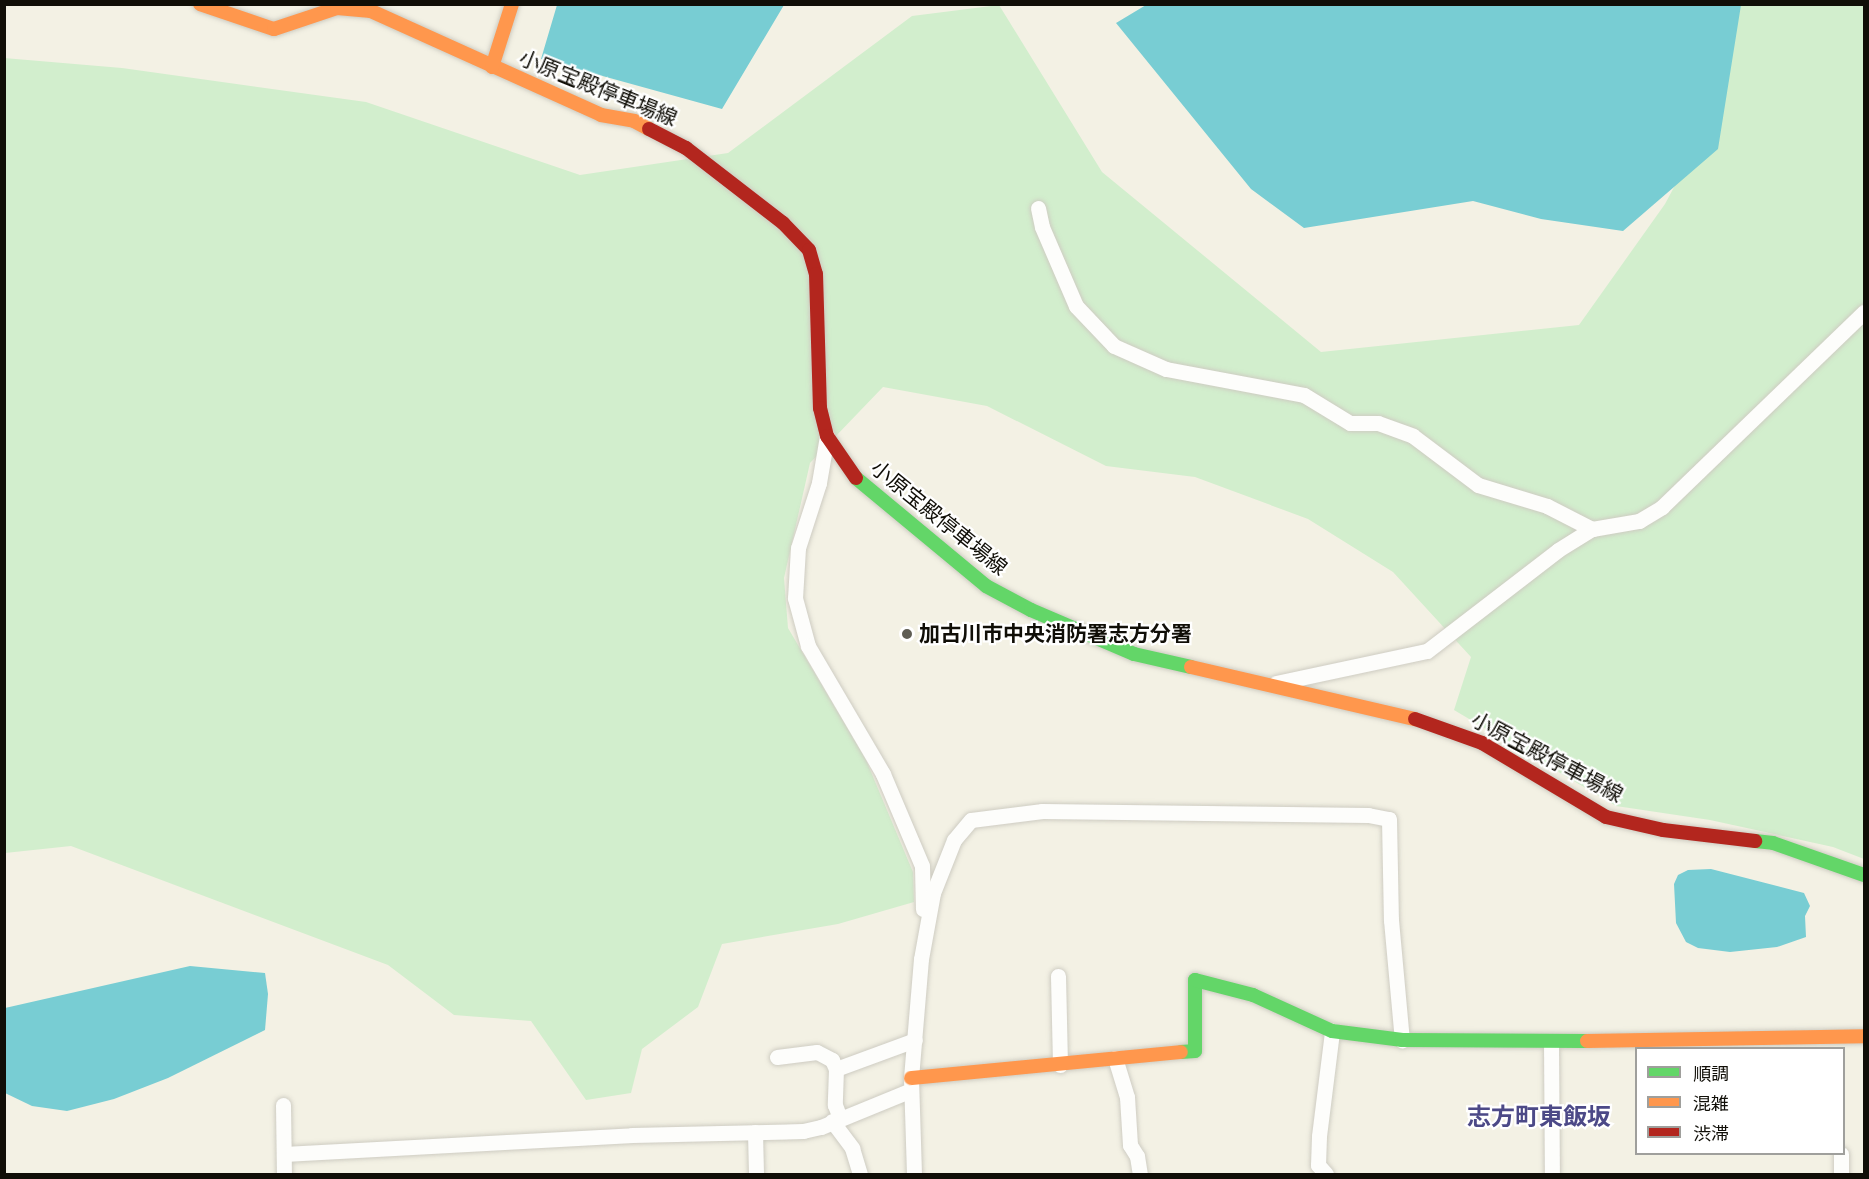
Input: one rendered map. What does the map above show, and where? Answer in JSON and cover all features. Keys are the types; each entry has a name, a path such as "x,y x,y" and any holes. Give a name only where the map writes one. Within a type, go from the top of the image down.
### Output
{"main road":[{"name":"小原宝殿停車場線","path":"200,4 274,29 337,8 371,11 492,68 602,114 634,121 686,148 783,223 809,250 816,274 820,408 827,436 850,473 986,586 1031,610 1134,654 1429,722 1482,743 1606,817 1664,830 1773,843 1864,875"},
{"path":"492,68 512,4"},
{"path":"911,1084 1115,1058 1195,1051 1195,980 1253,995 1332,1030 1402,1040 1838,1042 1864,1036"}],"street":[{"path":"1038,208 1042,227 1076,306 1114,346 1185,374 1304,395 1350,423 1378,423 1413,436 1478,485 1547,506 1592,529"},
{"path":"1270,685 1427,651 1558,550 1592,529 1639,521 1662,507 1864,312"},
{"path":"827,436 819,483 798,548 795,598 808,646 883,774 922,866 925,939"},
{"path":"914,1174 911,1084 925,939 933,892 954,840 971,820 1042,811 1368,815 1389,819 1391,920 1402,1040"},
{"path":"1058,976 1060,1065"},
{"path":"1326,1174 1318,1165 1319,1136 1332,1030"},
{"path":"836,1069 915,1040"},
{"path":"1551,1042 1552,1174"},
{"path":"777,1057 817,1052 832,1060 836,1069 836,1119 852,1148 860,1174"},
{"path":"1115,1058 1126,1097 1130,1144 1137,1156 1140,1174"},
{"path":"284,1154 632,1135 802,1131 836,1119 911,1084"},
{"path":"283,1105 284,1174"},
{"path":"755,1132 756,1174"},
{"path":"1841,1155 1841,1174"}],"green space":[{"path":"999,5 1102,172 1321,352 1579,325 1665,204 1709,122 1650,5 1864,5 1864,859 1833,847 1710,820 1616,806 1454,710 1471,657 1393,572 1308,519 1195,477 1106,466 987,406 883,387 810,463 784,578 788,628 866,760 913,872 914,902 838,924 722,944 698,1007 642,1049 631,1093 586,1100 531,1021 454,1015 388,965 71,846 5,853 4,58 122,68 366,102 580,175 728,153 912,16"}],"water":[{"path":"557,4 784,5 722,109 541,59"},
{"path":"1146,5 1741,5 1718,149 1623,231 1541,219 1473,201 1304,228 1251,189 1116,23"},
{"path":"1711,869 1804,893 1810,906 1805,916 1806,937 1777,947 1730,952 1698,948 1686,942 1676,923 1674,884 1678,875 1688,870"},
{"path":"190,966 265,973 268,994 265,1030 168,1078 114,1099 67,1111 32,1106 5,1093 5,1008"}],"traffic: fast":[{"path":"856,478 986,586 1031,610 1134,654 1191,667"},
{"path":"1755,841 1773,843 1864,875"},
{"path":"1181,1052 1195,1051 1195,980 1253,995 1332,1031 1402,1040 1587,1041"}],"traffic: slow":[{"path":"200,4 274,29 337,8 371,11 601,115 634,121 649,129"},
{"path":"492,67 512,4"},
{"path":"1191,667 1415,719"},
{"path":"1587,1041 1864,1036"},
{"path":"911,1078 1181,1052"}],"traffic: jam":[{"path":"649,129 686,148 783,223 809,250 816,274 820,408 827,436 856,478"},
{"path":"1415,719 1482,743 1606,817 1663,830 1755,841"}],"place":[{"name":"加古川市中央消防署志方分署","path":"907,634"}],"district":[{"name":"志方町東飯坂","path":"1539,1118"}]}
